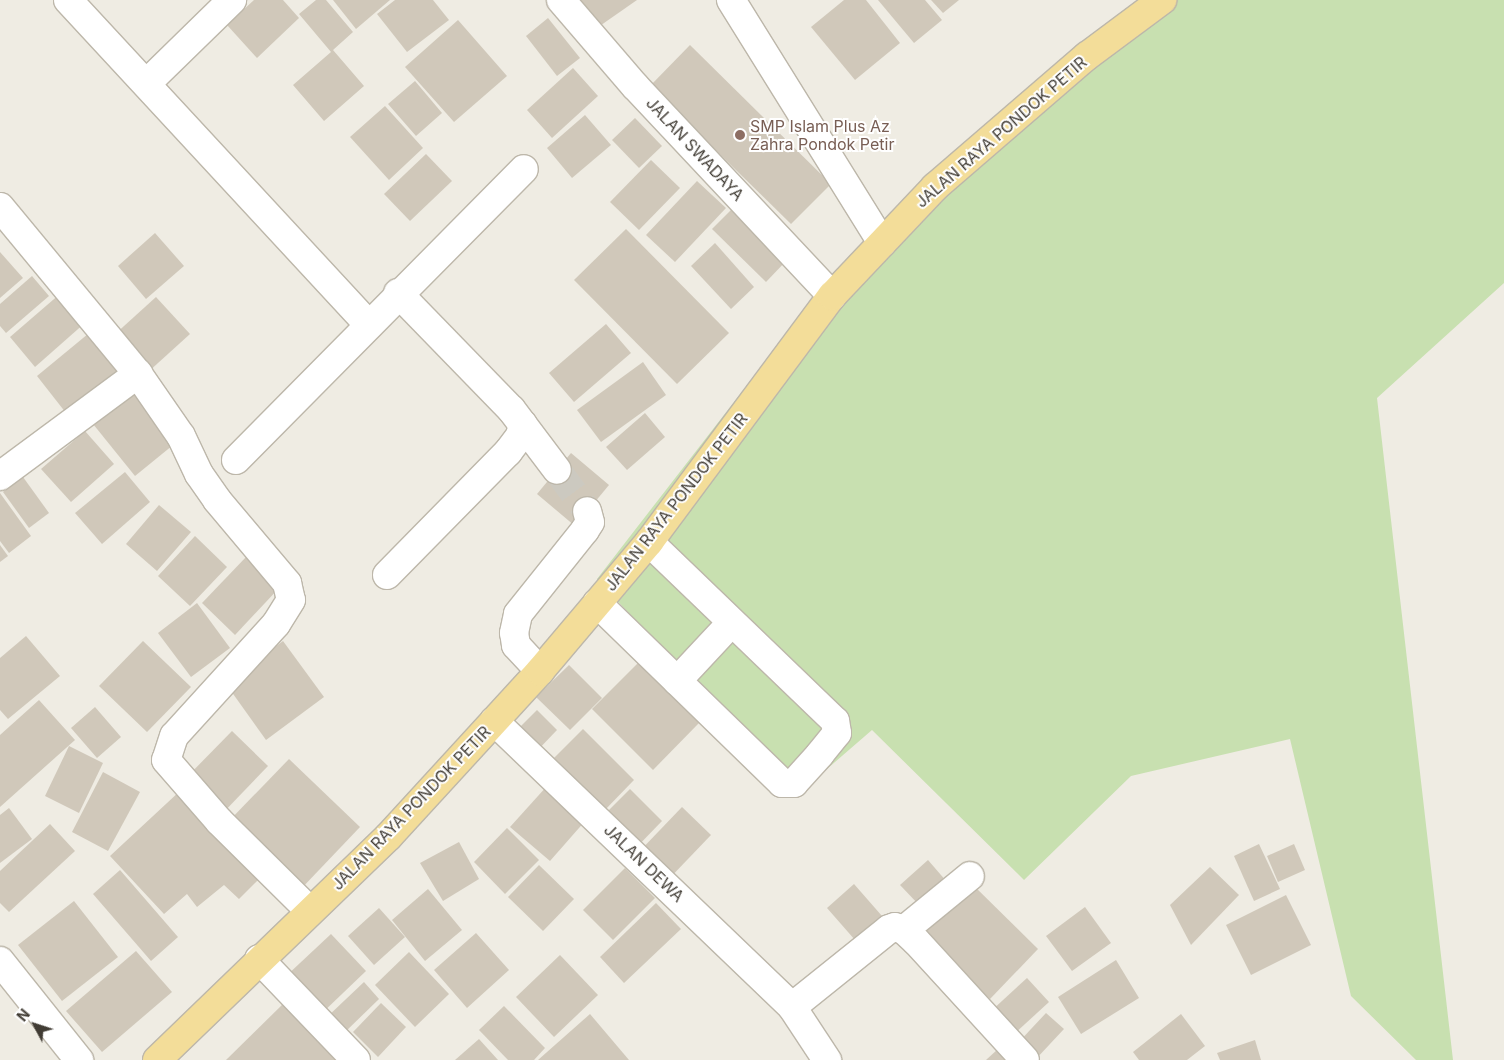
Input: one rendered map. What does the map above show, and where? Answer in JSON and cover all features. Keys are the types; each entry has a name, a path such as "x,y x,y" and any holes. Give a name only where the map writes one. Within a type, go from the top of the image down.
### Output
{"main road":[{"name":"JALAN RAYA PONDOK PETIR","path":"156,1060 389,836 540,671 649,542 832,296 935,187 1008,122 1162,0"}],"street":[{"path":"68,0 147,82 369,325"},
{"path":"147,82 232,0"},
{"name":"JALAN SWADAYA","path":"561,0 635,86 832,296"},
{"path":"731,0 882,243"},
{"path":"236,460 398,293 524,169"},
{"path":"0,207 138,374 181,436 199,474 217,500 287,582 291,600 276,624 174,736 166,760 218,821 310,911"},
{"path":"398,293 523,424 557,470"},
{"path":"0,476 138,374"},
{"path":"387,574 508,452 520,436 523,424"},
{"path":"540,671 516,645 514,633 518,614 585,530 590,522 587,511"},
{"path":"598,603 782,783 794,783 836,733 836,721 731,623 649,542"},
{"path":"678,682 731,623"},
{"name":"JALAN DEWA","path":"494,721 792,1007 827,1060"},
{"path":"904,930 970,876"},
{"path":"792,1007 889,928 904,930 1025,1060"},
{"path":"259,959 356,1060"},
{"path":"0,961 79,1060"}],"green space":[{"path":"1171,0 1504,0 1504,283 1377,398 1453,1060 1416,1060 1351,996 1290,739 1131,776 1024,880 872,730 798,794 597,579 826,283 960,146"}],"building":[{"path":"254,0 283,0 299,18 257,58 227,25"},
{"path":"316,0 326,0 353,32 333,50 364,86 324,121 293,85 331,52 299,14"},
{"path":"333,0 390,0 356,29"},
{"path":"395,0 433,0 449,20 407,52 377,14"},
{"path":"573,0 637,0 594,30"},
{"path":"844,0 866,0 900,43 855,80 811,27"},
{"path":"878,0 925,0 942,20 914,43"},
{"path":"931,0 959,0 943,13"},
{"path":"548,18 580,58 557,76 526,36"},
{"path":"458,20 507,76 454,122 405,67"},
{"name":"SMP Islam Plus Az Zahra Pondok Petir","path":"690,45 831,184 791,224 650,86"},
{"path":"573,68 598,96 552,138 527,110"},
{"path":"415,81 442,113 416,136 388,104"},
{"path":"385,106 423,148 389,180 350,137"},
{"path":"585,115 611,145 572,178 547,148"},
{"path":"635,118 662,146 639,168 612,140"},
{"path":"426,154 452,181 410,221 384,194"},
{"path":"651,160 680,188 639,230 610,202"},
{"path":"697,181 726,208 675,262 646,235"},
{"path":"733,208 787,260 766,282 712,229"},
{"path":"626,229 729,333 677,384 574,280"},
{"path":"155,233 184,266 146,299 118,266"},
{"path":"715,243 754,287 731,309 691,266"},
{"path":"0,252 23,278 0,298"},
{"path":"32,276 49,296 6,333 0,326 0,304"},
{"path":"61,293 86,322 35,367 10,337"},
{"path":"156,297 190,334 147,373 113,336"},
{"path":"606,324 631,353 574,402 549,373"},
{"path":"94,329 123,366 66,413 37,376"},
{"path":"643,362 666,395 601,442 577,410"},
{"path":"132,385 178,441 135,476 89,419"},
{"path":"645,413 665,437 627,470 606,447"},
{"path":"85,431 114,464 71,502 41,469"},
{"path":"571,453 609,485 575,526 537,494"},
{"path":"125,472 150,502 102,544 75,513"},
{"path":"23,477 49,513 29,528 3,492"},
{"path":"0,493 31,536 9,553 0,541"},
{"path":"159,505 191,532 157,571 126,544"},
{"path":"195,536 227,567 190,606 158,576"},
{"path":"0,545 8,556 0,562"},
{"path":"247,556 280,587 235,635 202,603"},
{"path":"197,603 230,648 191,677 158,633"},
{"path":"26,636 60,676 8,719 0,710 0,658"},
{"path":"143,641 191,687 147,732 99,686"},
{"path":"283,641 324,697 266,740 226,684"},
{"path":"638,663 699,723 653,770 592,709"},
{"path":"569,665 602,698 570,730 536,697"},
{"path":"39,700 75,740 0,807 0,735"},
{"path":"95,707 121,737 97,758 71,728"},
{"path":"537,710 557,730 534,754 513,734"},
{"path":"583,729 634,780 602,813 550,762"},
{"path":"232,731 268,766 220,816 184,780"},
{"path":"69,746 103,763 79,813 45,796"},
{"path":"289,759 360,827 299,891 227,823"},
{"path":"103,772 140,792 108,851 72,832"},
{"path":"547,786 586,820 550,861 510,827"},
{"path":"630,789 662,821 632,852 599,820"},
{"path":"181,790 261,877 239,899 224,885 197,907 187,894 164,914 110,856"},
{"path":"682,807 711,835 665,883 636,855"},
{"path":"9,808 32,839 0,863 0,815"},
{"path":"50,824 75,851 9,912 0,903 0,871"},
{"path":"507,828 539,860 505,894 474,862"},
{"path":"459,842 479,879 443,901 420,863"},
{"path":"1259,844 1280,889 1254,901 1234,856"},
{"path":"1294,844 1305,870 1278,882 1267,856"},
{"path":"928,860 947,882 920,906 900,885"},
{"path":"539,865 574,899 543,931 508,897"},
{"path":"1210,867 1239,895 1191,945 1170,905"},
{"path":"625,868 655,898 613,940 583,910"},
{"path":"120,870 178,937 151,961 93,894"},
{"path":"969,881 1038,949 990,999 920,931"},
{"path":"854,884 882,916 855,940 827,908"},
{"path":"428,889 462,930 425,961 392,920"},
{"path":"1286,895 1311,945 1251,975 1226,925"},
{"path":"74,901 118,957 62,1001 18,945"},
{"path":"656,903 681,929 624,983 600,957"},
{"path":"1085,907 1111,943 1072,971 1046,936"},
{"path":"379,908 405,937 374,965 348,936"},
{"path":"476,933 509,970 467,1008 434,970"},
{"path":"331,934 366,971 319,1016 284,978"},
{"path":"136,951 172,992 102,1052 66,1011"},
{"path":"409,952 449,994 415,1027 375,985"},
{"path":"560,955 598,995 554,1037 516,997"},
{"path":"1116,960 1139,998 1081,1034 1058,997"},
{"path":"1027,978 1049,1002 1012,1036 990,1012"},
{"path":"364,982 379,999 342,1035 326,1018"},
{"path":"284,1003 340,1060 226,1060"},
{"path":"381,1003 406,1027 378,1057 353,1032"},
{"path":"504,1006 545,1048 534,1060 508,1060 479,1030"},
{"path":"1046,1013 1064,1029 1035,1060 1017,1044"},
{"path":"590,1014 629,1060 538,1060"},
{"path":"1181,1014 1205,1046 1187,1060 1139,1060 1133,1052"},
{"path":"479,1039 498,1060 455,1060"},
{"path":"1255,1040 1261,1060 1220,1060 1217,1053"},
{"path":"998,1049 1008,1060 986,1060"}],"tunnel":[{"path":"557,470 587,511"}],"place":[{"name":"SMP Islam Plus Az Zahra Pondok Petir","path":"740,135"}]}
